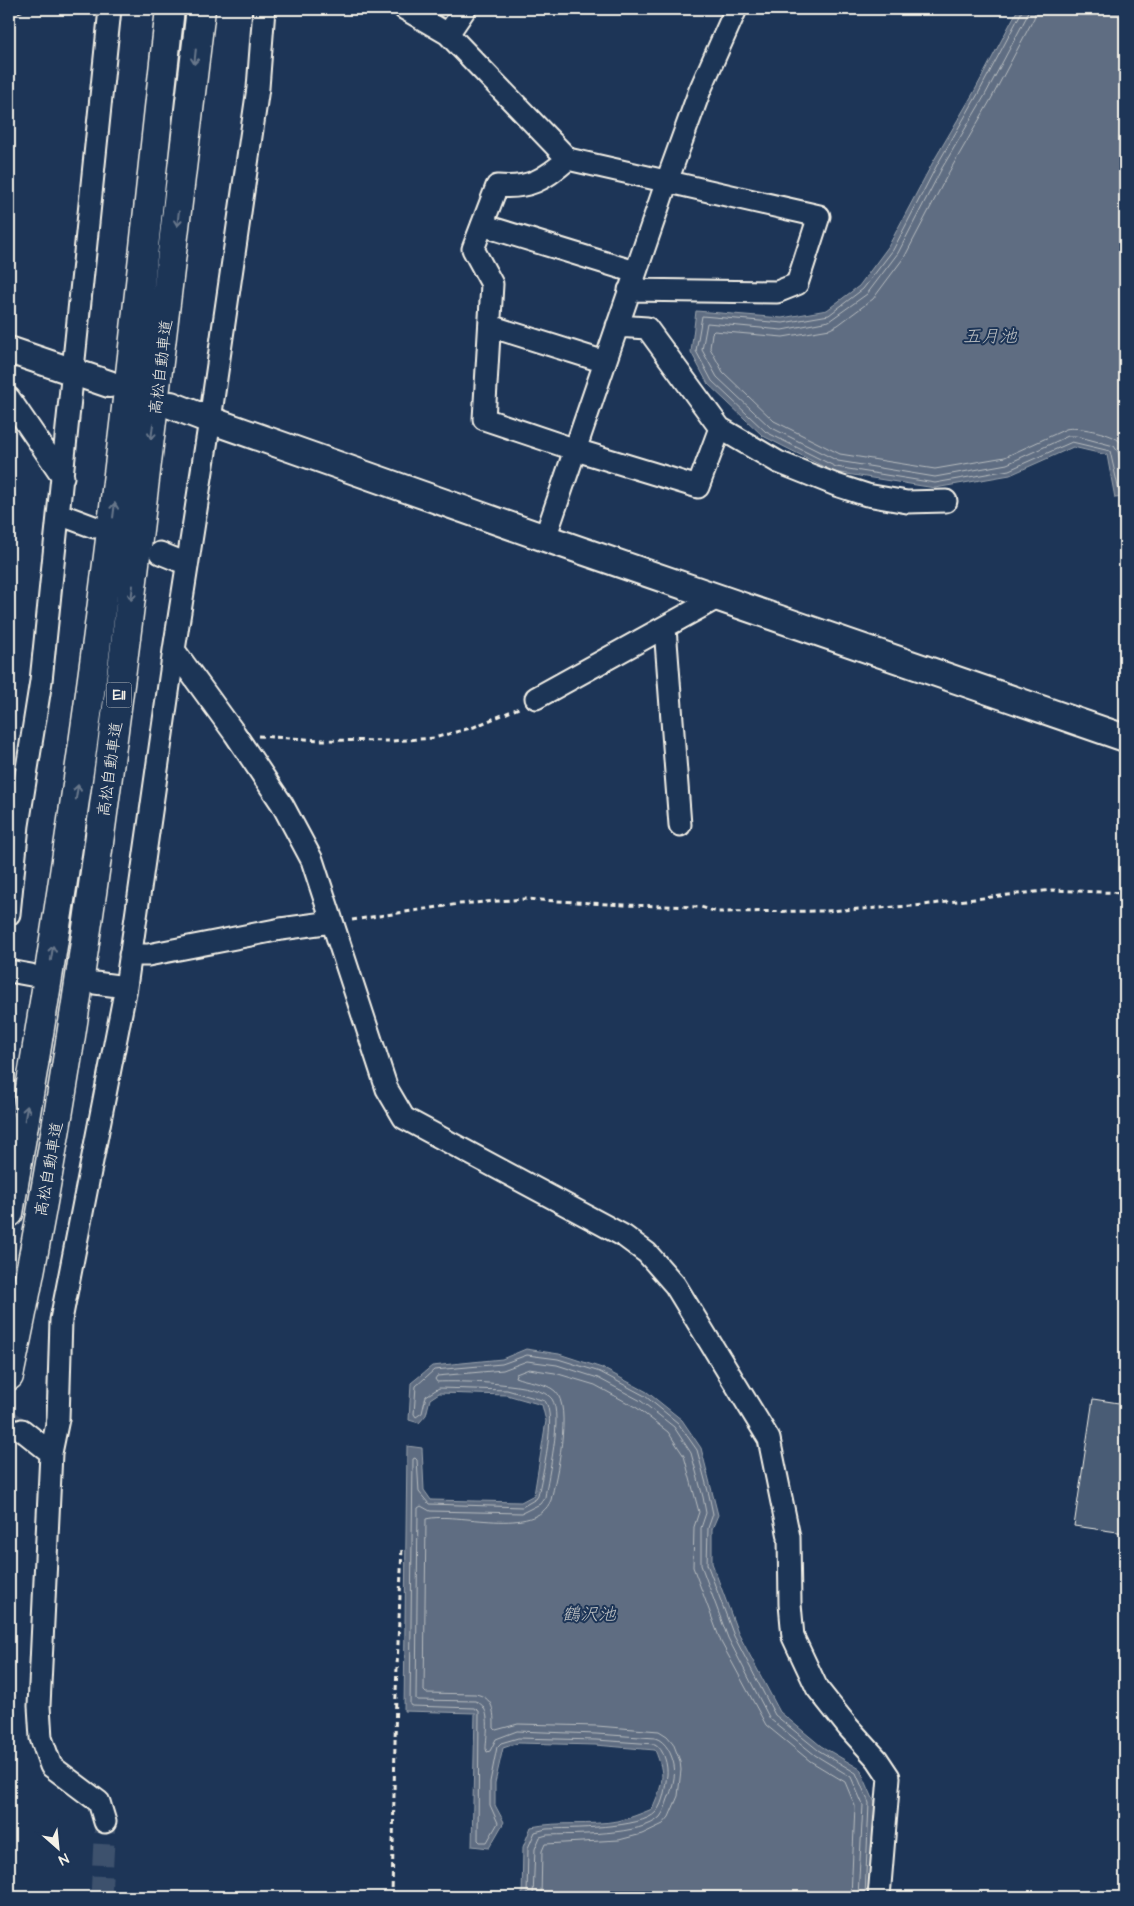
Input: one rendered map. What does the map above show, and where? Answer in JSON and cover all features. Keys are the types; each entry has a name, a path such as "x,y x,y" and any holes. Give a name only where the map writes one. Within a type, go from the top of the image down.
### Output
{"highway":[{"name":"高松自動車道","path":"9,1213 37,1050 80,768 118,481 170,9"},
{"name":"高松自動車道","path":"9,1376 68,1054 107,793 174,254 201,9"}],"street":[{"path":"9,914 18,825 41,681 110,9"},
{"path":"105,1822 100,1802 51,1766 41,1738 39,1706 51,1453 58,1419 61,1320 126,987 258,88 264,9"},
{"path":"405,9 448,34 568,159 819,216 797,284 777,292 632,281 482,225"},
{"path":"448,34 465,9"},
{"path":"545,538 667,181 700,90 736,9"},
{"path":"568,159 542,179 515,187 497,186 473,249 492,284 484,419 576,450 698,487 720,428"},
{"path":"490,326 605,362"},
{"path":"617,326 647,328 720,428 778,462 867,495 907,502 946,500"},
{"path":"9,350 110,384"},
{"path":"9,398 63,477"},
{"path":"171,405 545,538 1125,738"},
{"path":"59,514 94,527"},
{"path":"160,553 187,564"},
{"path":"536,698 717,598"},
{"path":"665,628 680,825"},
{"path":"174,650 235,734 282,804 312,860 387,1089 404,1118 624,1236 647,1253 675,1285 769,1439 789,1537 790,1604 793,1638 817,1688 877,1759 888,1777 879,1897"},
{"path":"130,955 148,955 281,929 332,922"},
{"path":"9,972 31,974"},
{"path":"95,983 126,987"},
{"path":"22,1430 51,1453"}],"path":[{"path":"9,16 27,9"},
{"path":"235,734 321,740 383,741 434,738 510,713 536,698"},
{"path":"332,922 459,904 525,899 701,907 717,912 825,911 914,906 1052,890 1125,893"},
{"path":"392,1897 402,1547"}],"water":[{"name":"五月池","path":"1018,9 1125,9 1125,497 1115,498 1107,455 1073,447 1010,475 935,488 834,472 763,436 708,384 691,352 696,311 782,318 827,310 859,286 888,247"},
{"name":"鶴沢池","path":"526,1349 559,1354 602,1368 647,1392 682,1420 701,1448 718,1515 712,1529 712,1563 738,1633 780,1712 821,1746 860,1769 875,1803 869,1897 522,1897 523,1847 531,1827 618,1821 652,1809 662,1780 661,1767 655,1750 595,1745 518,1743 503,1748 495,1783 495,1805 504,1822 489,1848 472,1846 475,1713 404,1711 407,1446 422,1448 424,1490 431,1500 521,1502 534,1495 546,1421 542,1405 507,1395 439,1393 430,1399 426,1415 419,1423 409,1420 411,1383 432,1366 502,1359"}],"building":[{"path":"1093,1399 1125,1404 1125,1533 1074,1526"}],"tunnel":[{"path":"9,1420 22,1430"},
{"path":"101,1897 105,1822"}]}
